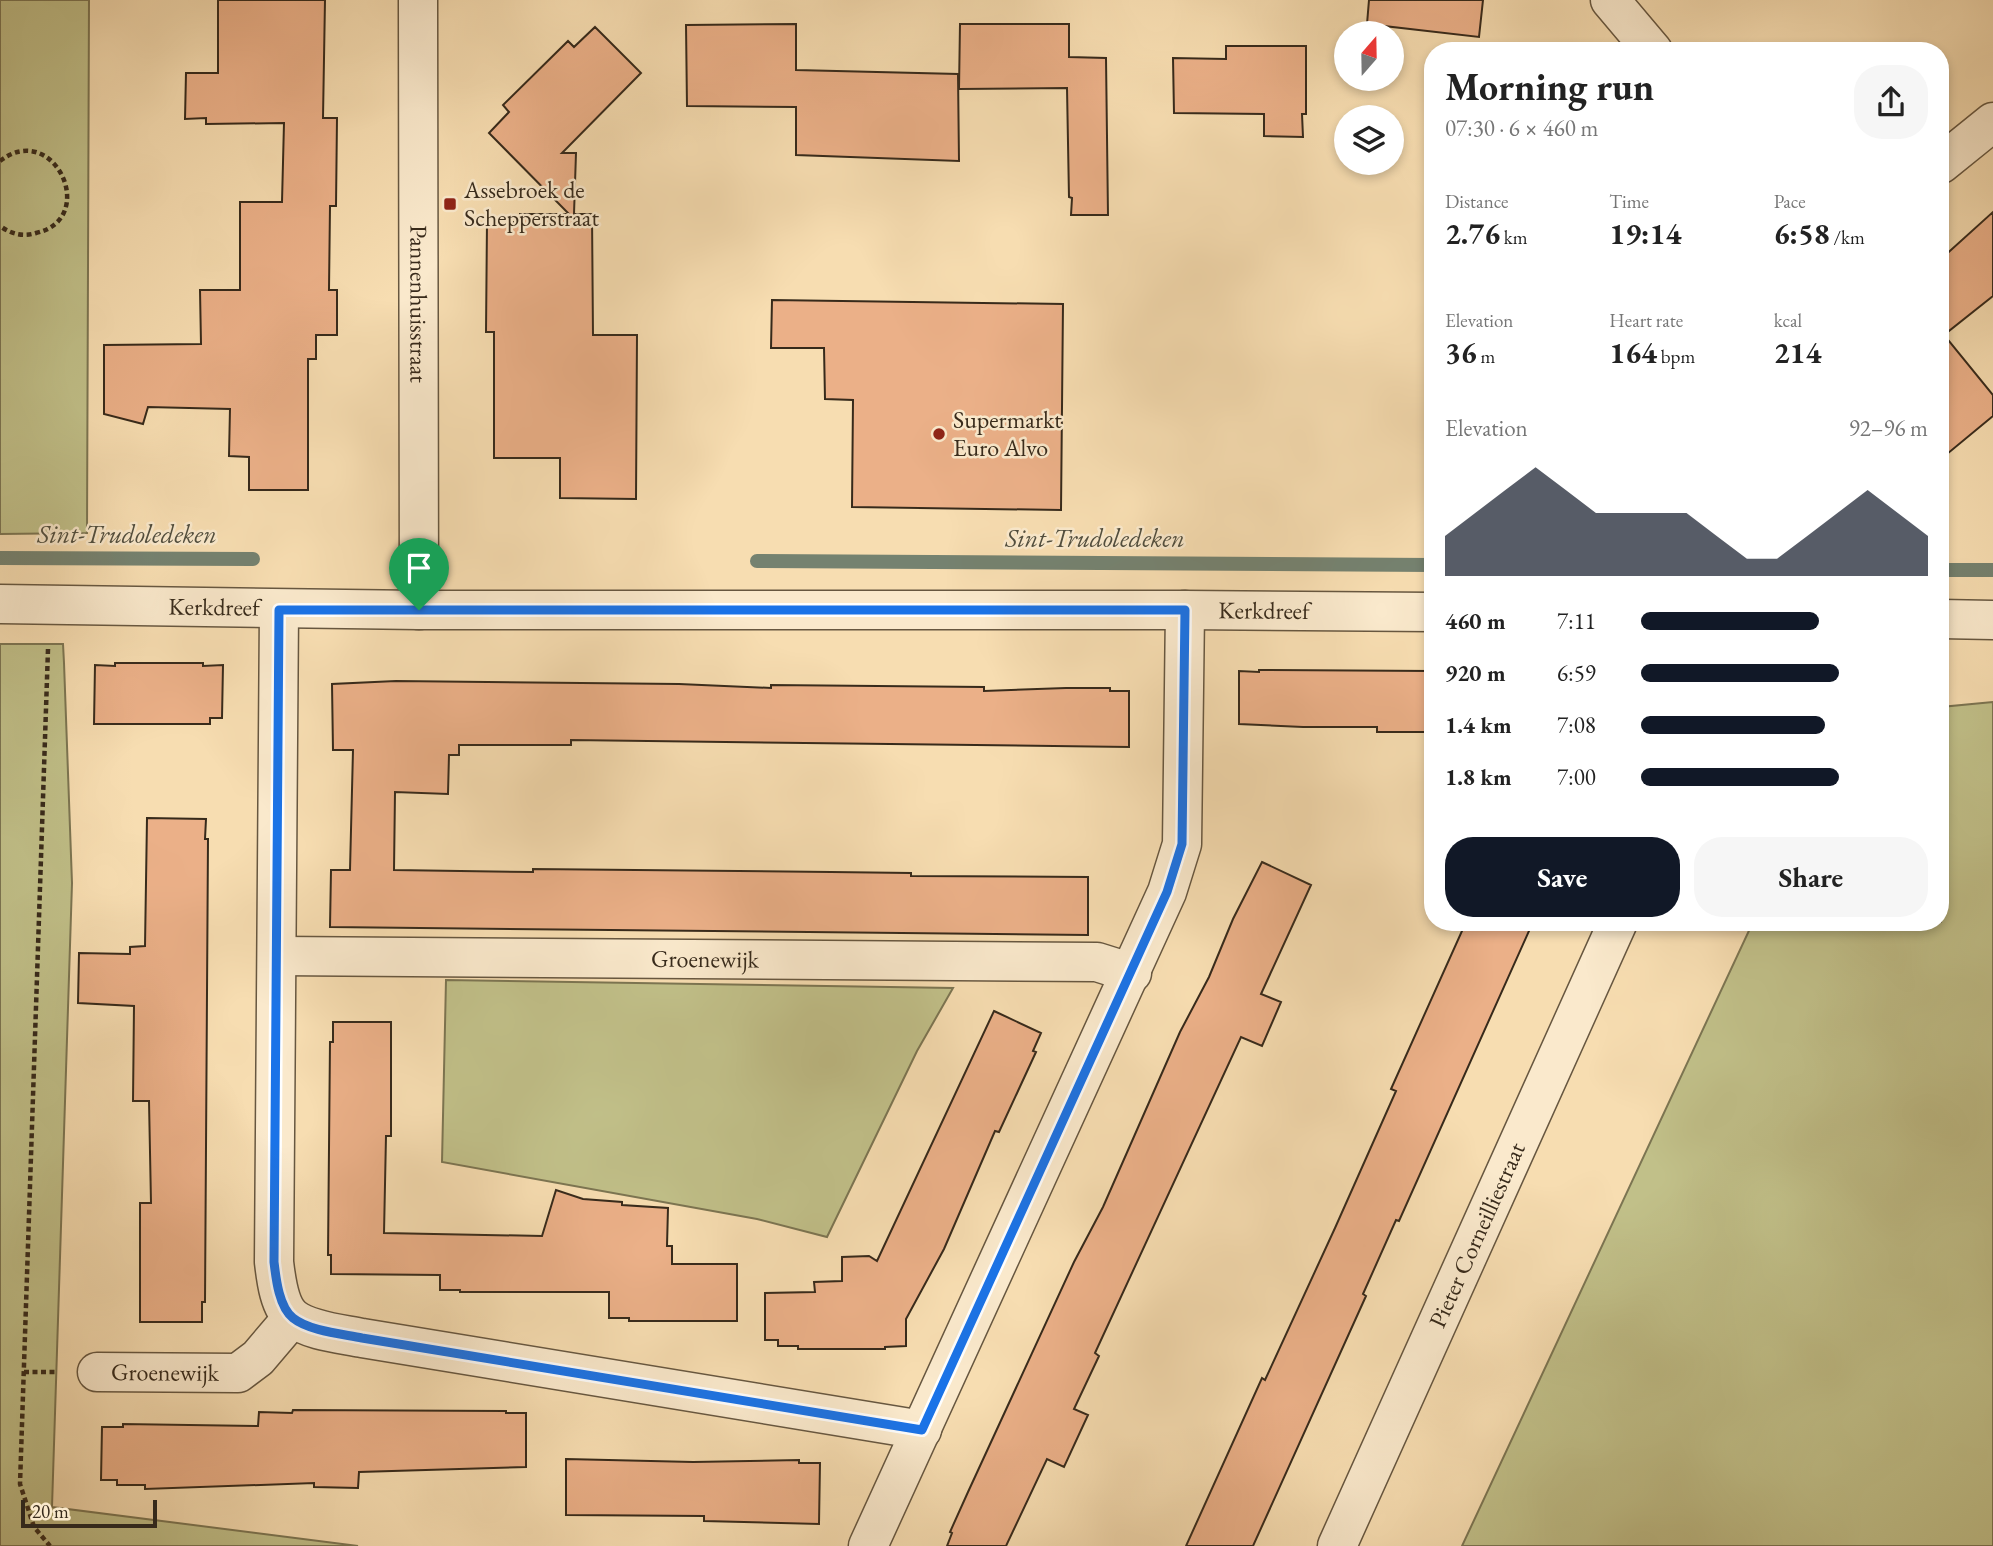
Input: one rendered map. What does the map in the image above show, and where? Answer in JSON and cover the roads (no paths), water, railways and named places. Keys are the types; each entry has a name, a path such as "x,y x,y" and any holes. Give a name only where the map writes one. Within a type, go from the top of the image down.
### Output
{"street":[{"name":"Pannenhuisstraat","path":"418,0 419,610"},
{"path":"1610,0 1645,42"},
{"path":"1949,158 1993,122"},
{"name":"Kerkdreef","path":"0,604 279,610 1424,612"},
{"path":"279,610 274,1262 278,1293 292,1318 319,1329 362,1338 922,1430"},
{"path":"869,1546 1167,892 1182,844 1185,610"},
{"path":"1949,619 1993,620"},
{"name":"Pieter Corneilliestraat","path":"1338,1546 1614,931"},
{"name":"Groenewijk","path":"278,956 1097,962 1132,973"},
{"name":"Groenewijk","path":"97,1373 238,1373 258,1358 292,1318"}],"waterway":[{"name":"Sint-Trudoledeken","path":"0,558 253,559"},
{"name":"Sint-Trudoledeken","path":"757,561 1424,565"},
{"name":"Sint-Trudoledeken","path":"1949,570 1993,570"}],"place":[{"name":"Assebroek de Schepperstraat","path":"450,204"},
{"name":"Supermarkt Euro Alvo","path":"939,434"}]}
